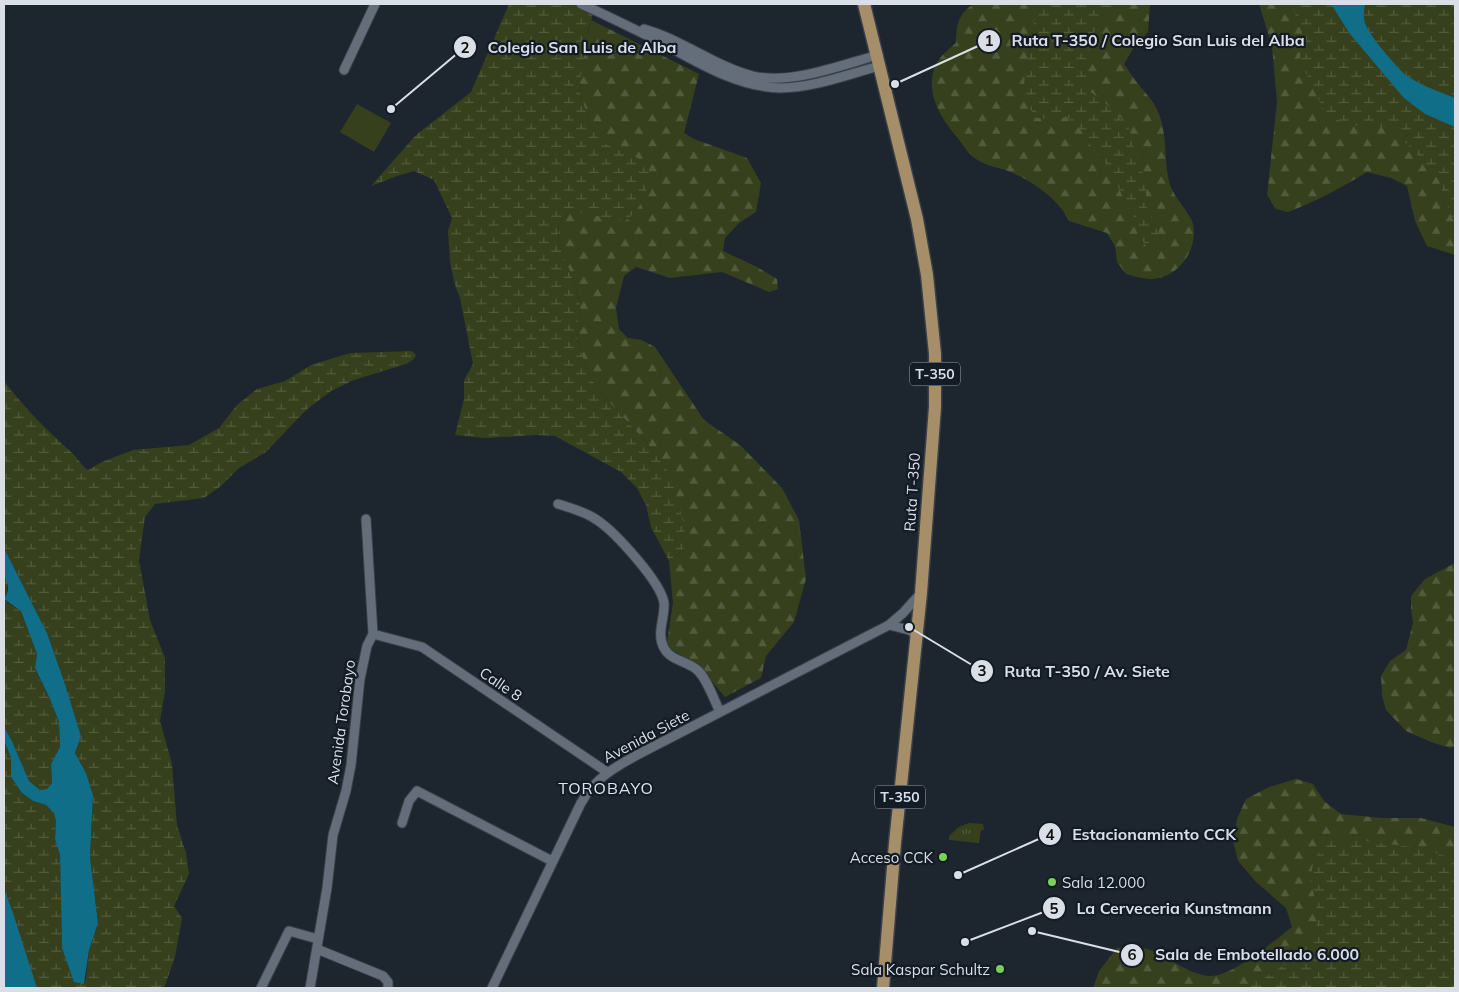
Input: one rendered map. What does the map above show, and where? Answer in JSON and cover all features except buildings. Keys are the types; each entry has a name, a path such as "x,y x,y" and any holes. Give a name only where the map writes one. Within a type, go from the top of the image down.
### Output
{"main road":[{"name":"Ruta T-350","path":"864,4 917,219 928,275 933,328 935,408 918,635 895,843 883,988"}],"street":[{"path":"344,70 375,4"},
{"path":"581,4 728,77 759,86 780,88 802,86 879,60"},
{"path":"558,504 597,519 618,538 648,572 659,590 664,603 661,638 663,647 673,658 699,672 720,712"},
{"name":"Avenida Torobayo","path":"310,988 333,835 346,791 351,765 360,678 367,646 373,634 366,519"},
{"name":"Avenida Siete","path":"492,988 584,797 593,785 607,772 889,625 921,593"},
{"path":"889,625 904,628 918,635"},
{"name":"Calle 8","path":"373,634 422,647 607,772"},
{"path":"402,822 409,801 417,791 552,862"},
{"path":"261,988 289,930 318,939"},
{"path":"317,949 383,976 388,982 388,988"}],"green space":[{"path":"509,4 596,4 588,30 579,88 590,126 601,142 644,161 651,174 645,195 639,207 624,222 570,210 559,224 558,243 575,284 580,304 577,339 589,375 600,392 646,442 672,476 685,529 684,549 669,561 651,527 646,505 637,488 621,472 555,436 536,435 485,438 455,435 464,399 464,380 473,364 460,298 450,262 448,231 452,218 434,180 414,171 371,186 416,135 471,92"},
{"path":"974,4 1040,4 1068,114 1109,162 1150,246 1084,91 1089,33 1112,4 1150,4 1148,32 1133,49 1124,64 1157,109 1164,131 1170,185 1193,224 1194,234 1189,254 1168,275 1149,279 1126,274 1117,262 1115,246 1107,233 1069,221 1058,205 1035,185 1017,175 973,157 950,129 936,104 933,95 932,76 939,59 956,43 957,26 961,16"},
{"path":"1037,4 1115,4 1092,35 1086,75 1087,89 1128,124 1146,183 1146,206 1157,224 1160,241 1149,251 1137,232 1133,213 1106,164 1092,148 1080,129 1067,117 1052,119 1036,118 1023,97 1025,73"},
{"path":"1259,4 1295,4 1393,126 1442,180 1455,216 1455,255 1427,246 1415,221 1407,186 1391,178 1367,172 1298,208 1288,212 1276,209 1267,195 1277,102 1272,46"},
{"path":"1291,4 1455,4 1455,223 1439,181 1426,163 1392,129 1374,126 1354,126 1337,120 1325,112 1300,61 1302,31"},
{"path":"591,20 699,74 684,133 694,139 747,158 761,183 756,212 739,223 725,238 723,251 777,279 778,289 769,292 722,272 670,278 636,267 624,276 616,308 619,329 628,338 642,340 655,347 704,420 740,445 782,488 799,520 806,579 794,622 766,656 761,678 725,697 698,665 671,649 667,642 673,603 669,561 684,549 672,476 646,442 600,392 589,375 577,339 580,304 575,284 558,243 559,224 570,210 591,214 615,150 600,142 590,126 579,88 583,53"},
{"path":"357,104 391,123 374,152 340,132"},
{"path":"412,351 416,355 413,360 406,364 354,380 331,391 306,410 266,452 239,468 221,486 204,498 155,504 145,517 139,560 150,620 165,658 165,691 160,721 172,764 177,825 186,853 189,874 174,906 182,918 175,957 164,988 32,988 4,917 4,740 11,758 11,777 22,793 33,801 46,805 54,813 56,822 55,839 60,855 62,948 84,984 89,950 98,923 90,857 93,795 86,773 75,753 81,736 47,633 4,548 4,381 36,419 88,470 102,462 133,450 189,445 219,428 237,405 257,389 285,381 311,365 350,353"},
{"path":"1455,563 1455,746 1450,748 1406,731 1386,710 1382,696 1381,676 1390,661 1406,650 1413,623 1411,596 1425,579"},
{"path":"4,573 7,593 4,600"},
{"path":"4,600 21,611 37,654 35,669 59,722 60,747 51,764 52,783 47,790 40,790 29,781 4,727"},
{"path":"1296,779 1313,784 1324,801 1341,814 1382,818 1421,818 1455,827 1455,863 1323,925 1304,961 1255,988 1093,988 1099,971 1117,948 1135,947 1148,949 1192,971 1210,976 1219,975 1241,965 1292,927 1286,908 1256,882 1238,861 1233,841 1237,819 1246,799 1269,787"},
{"path":"969,823 983,824 984,830 981,830 979,843 949,840 949,836 959,827"},
{"path":"1338,839 1419,848 1455,857 1455,988 1238,988 1266,977 1300,957 1317,924 1316,902 1310,881 1314,858 1330,842"}],"water":[{"path":"1331,4 1365,4 1364,18 1367,28 1396,65 1406,75 1418,82 1455,98 1455,127 1425,114 1404,98 1350,34"},
{"path":"4,548 47,633 81,736 75,753 86,773 93,795 90,857 98,923 89,950 84,984 74,982 62,948 60,855 55,839 56,822 54,813 46,805 33,801 22,793 11,777 11,758 4,740 4,727 29,781 40,790 47,789 52,783 51,764 60,747 59,722 35,668 37,654 21,611 4,599 8,585 3,570"},
{"path":"4,889 13,913 37,988 4,988"}],"place":[{"name":"Ruta T-350 / Colegio San Luis del Alba","path":"895,84"},
{"name":"Colegio San Luis de Alba","path":"391,109"},
{"name":"Ruta T-350 / Av. Siete","path":"909,627"},
{"name":"Acceso CCK","path":"943,857"},
{"name":"Estacionamiento CCK","path":"958,875"},
{"name":"Sala 12.000","path":"1052,882"},
{"name":"Sala de Embotellado 6.000","path":"1032,931"},
{"name":"La Cerveceria Kunstmann","path":"965,942"},
{"name":"Sala Kaspar Schultz","path":"1000,969"}],"district":[{"name":"TOROBAYO","path":"606,788"}]}
